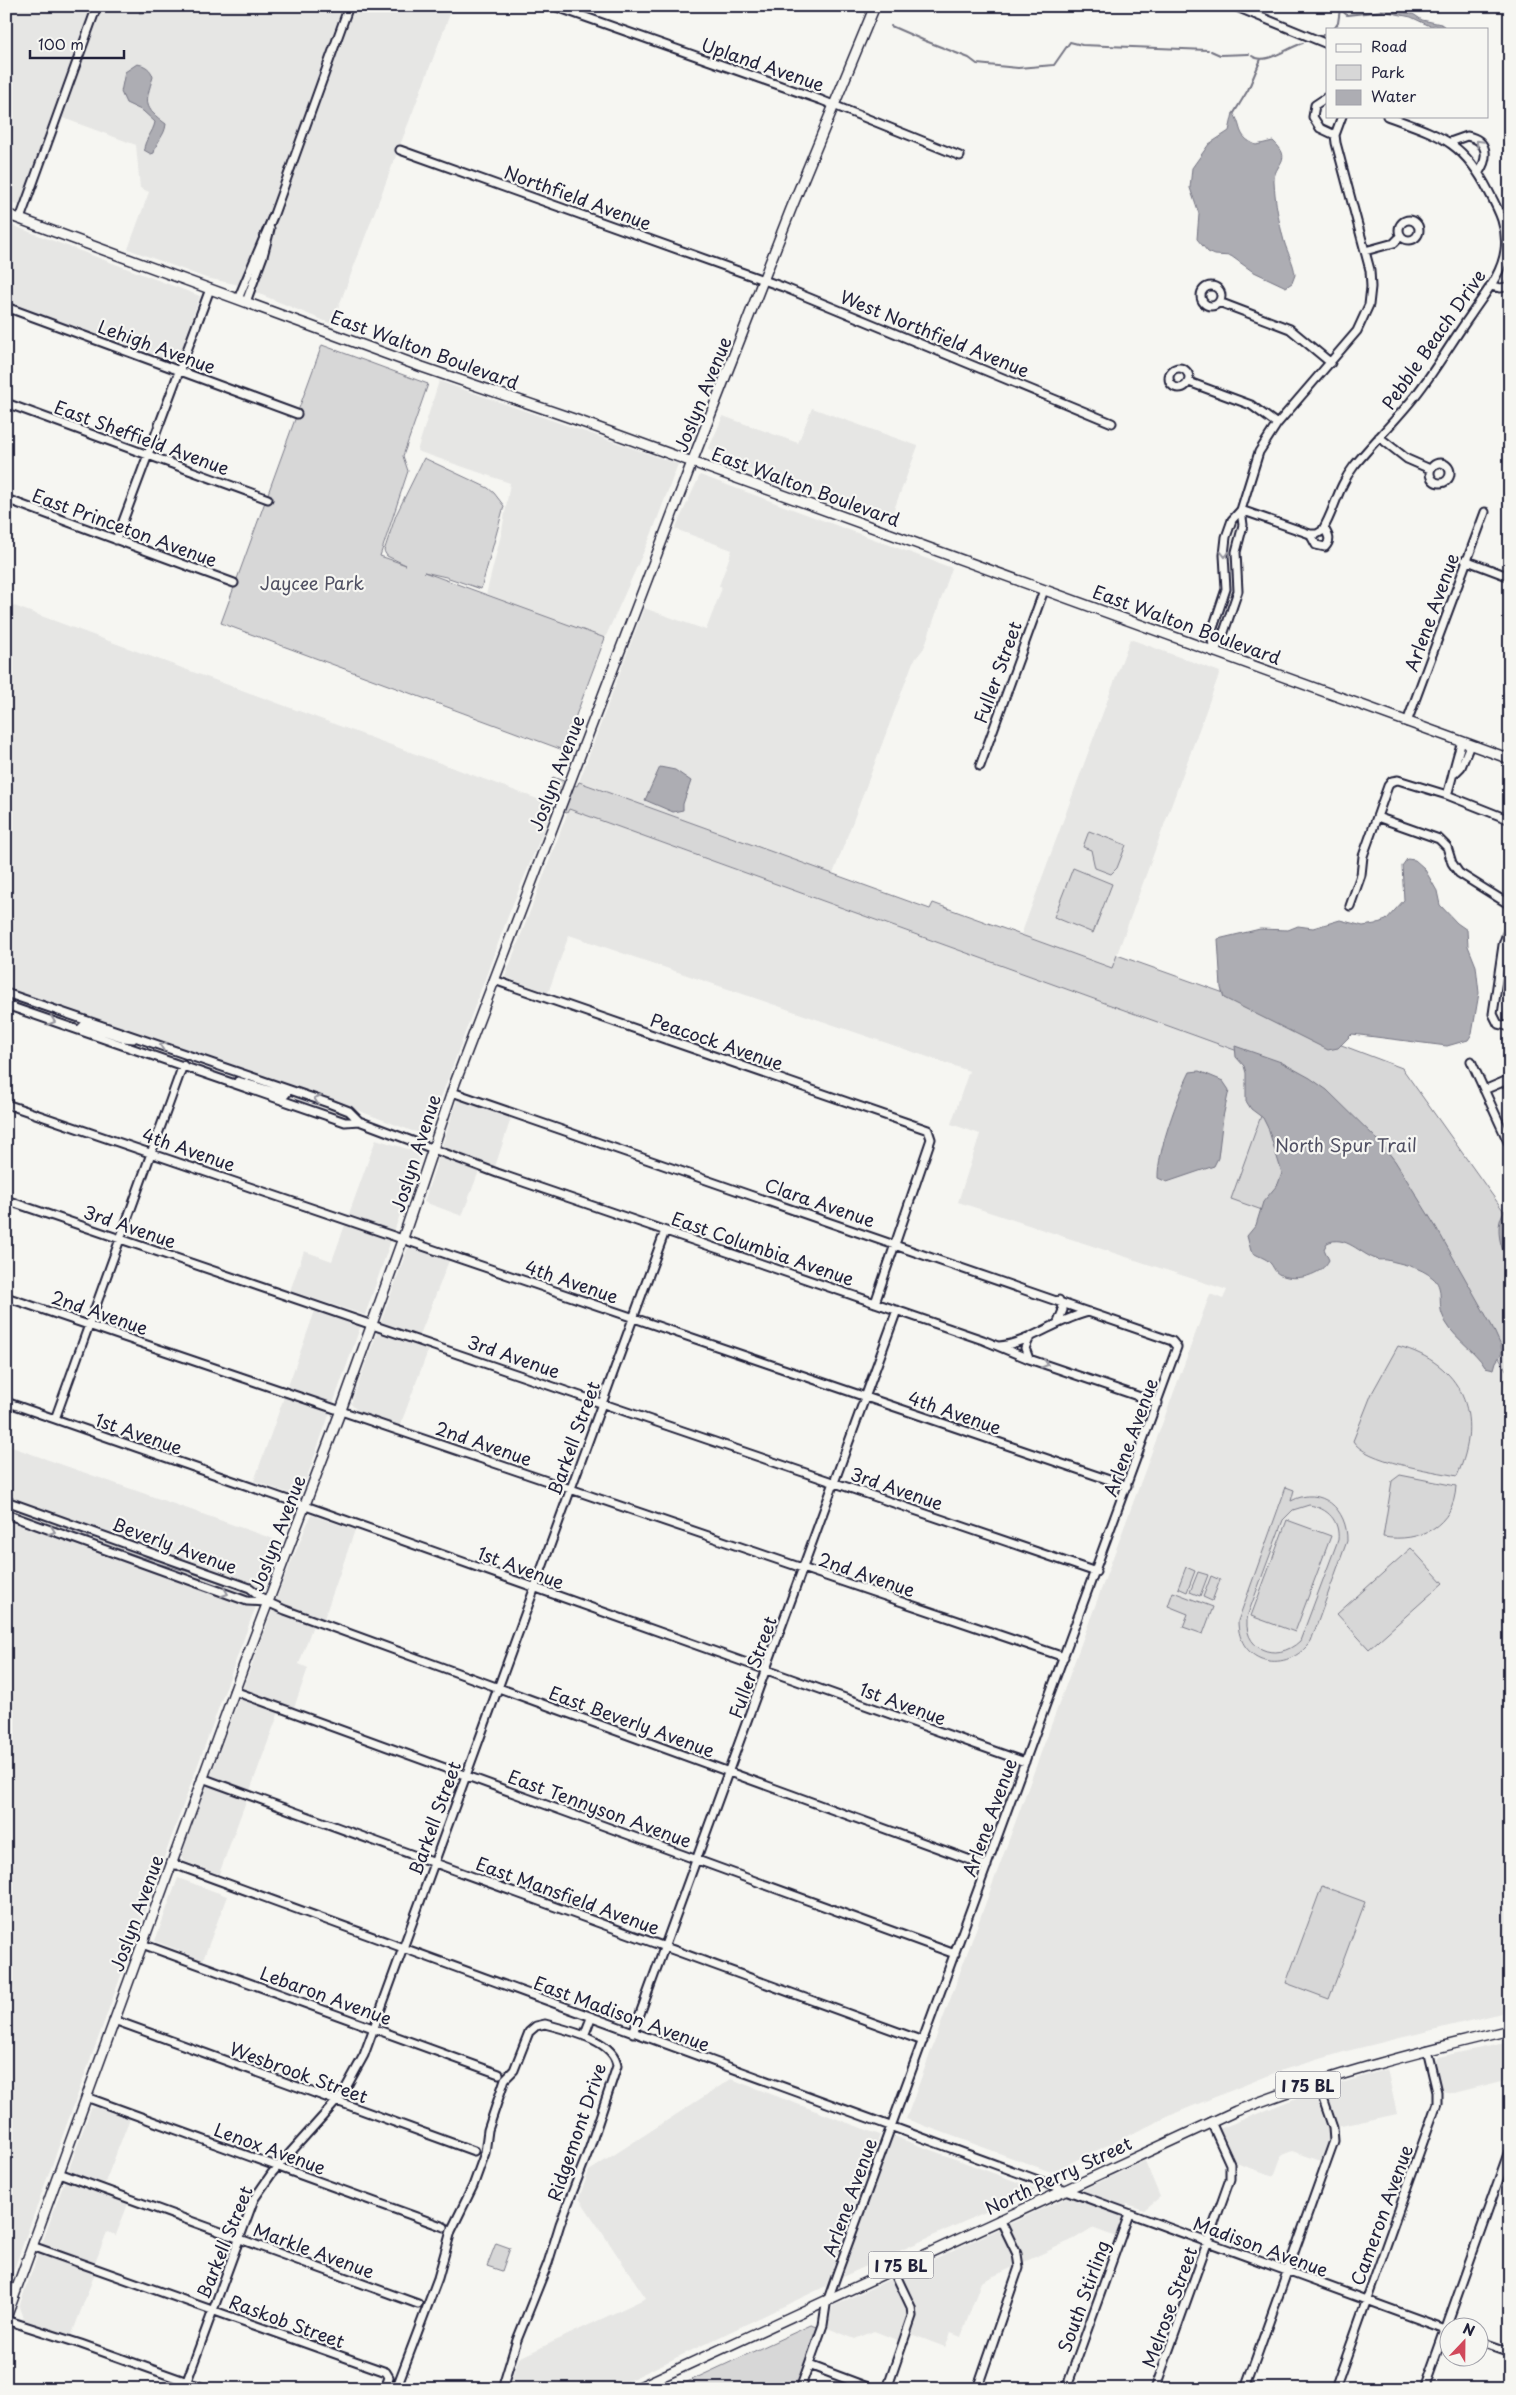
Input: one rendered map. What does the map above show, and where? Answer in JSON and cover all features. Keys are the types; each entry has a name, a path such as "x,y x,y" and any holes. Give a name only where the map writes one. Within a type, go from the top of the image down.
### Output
{"main road":[{"name":"Joslyn Avenue","path":"6,2319 234,1691 306,1507 403,1238 452,1092 494,980 692,462 875,6"},
{"name":"East Walton Boulevard","path":"6,214 1510,759"},
{"name":"North Perry Street","path":"635,2389 1211,2122 1318,2081 1427,2050 1510,2030"}],"street":[{"path":"20,219 97,6"},
{"path":"242,301 349,6"},
{"name":"Upland Avenue","path":"554,6 834,105 960,156"},
{"path":"1234,6 1326,44"},
{"path":"1326,98 1315,105 1313,117 1320,128 1335,135"},
{"path":"1214,652 1211,634 1224,600 1227,584 1225,542 1232,520 1241,510 1259,452 1277,424 1357,331 1370,298 1371,277 1335,135 1341,118"},
{"name":"Pebble Beach Drive","path":"1310,534 1316,545 1325,547 1329,541 1329,536 1324,528 1340,487 1354,467 1413,399 1490,286 1507,250 1502,217 1479,172 1466,155 1450,142 1430,131 1393,118"},
{"path":"1450,142 1467,136 1480,141 1486,153 1479,172"},
{"name":"Northfield Avenue","path":"400,150 746,272"},
{"path":"1365,251 1394,242 1401,236"},
{"name":"West Northfield Avenue","path":"746,272 1112,423"},
{"path":"1490,286 1501,288 1510,286"},
{"path":"116,540 210,289"},
{"path":"1219,302 1290,329 1331,363"},
{"name":"Lehigh Avenue","path":"6,307 297,414"},
{"path":"1188,382 1251,405 1277,424"},
{"name":"East Sheffield Avenue","path":"6,403 268,499"},
{"path":"1379,437 1407,459 1430,469"},
{"name":"East Princeton Avenue","path":"6,499 234,583"},
{"path":"1241,510 1310,534 1319,534 1324,528"},
{"path":"1214,652 1222,638 1234,604 1238,582 1236,548 1243,524 1241,510"},
{"name":"Arlene Avenue","path":"1407,722 1465,560 1485,512"},
{"path":"1465,560 1510,577"},
{"name":"Fuller Street","path":"980,766 1044,590"},
{"path":"1224,600 1234,604"},
{"path":"1447,795 1455,772 1454,764 1466,743"},
{"path":"1350,906 1360,878 1362,859 1377,817 1389,785 1395,780 1447,795 1510,820"},
{"path":"1377,817 1439,839 1447,847 1452,863 1459,873 1510,905"},
{"path":"1506,1027 1496,1022 1493,1014 1503,945 1510,924"},
{"name":"Peacock Avenue","path":"494,980 925,1128 930,1132 931,1139 895,1244"},
{"name":"East Columbia Avenue","path":"6,993 349,1111 359,1121 433,1149 665,1231 875,1302 999,1346 1029,1359 1158,1403"},
{"name":"East Columbia Avenue","path":"6,1005 345,1122 359,1121"},
{"name":"East Columbia Avenue","path":"80,1030 84,1025 124,1038 146,1040"},
{"path":"1471,1061 1510,1146"},
{"path":"55,1419 183,1065"},
{"name":"East Columbia Avenue","path":"221,1078 248,1083 285,1095 289,1090"},
{"path":"1484,1090 1510,1079"},
{"name":"Clara Avenue","path":"452,1092 1058,1300 1168,1339 1177,1346"},
{"name":"4th Avenue","path":"6,1104 1128,1486"},
{"name":"3rd Avenue","path":"6,1200 1096,1572"},
{"name":"Barkell Street","path":"185,2385 254,2199 277,2166 336,2102 355,2073 374,2029 665,1231"},
{"path":"875,1302 895,1244"},
{"name":"2nd Avenue","path":"6,1297 571,1488 1064,1658"},
{"path":"1058,1300 1063,1310 1058,1322"},
{"name":"Fuller Street","path":"633,2033 897,1310"},
{"path":"999,1346 1030,1337 1058,1322 1090,1312"},
{"path":"1029,1359 1026,1348 1030,1337"},
{"name":"Arlene Avenue","path":"800,2389 824,2322 828,2299 1128,1486 1177,1352 1177,1346"},
{"name":"1st Avenue","path":"6,1402 1026,1762"},
{"name":"Beverly Avenue","path":"6,1500 250,1588 268,1602"},
{"name":"Beverly Avenue","path":"6,1514 247,1600 268,1602"},
{"name":"East Beverly Avenue","path":"268,1602 987,1866"},
{"name":"East Tennyson Avenue","path":"234,1691 955,1954"},
{"name":"East Mansfield Avenue","path":"202,1778 923,2041"},
{"name":"East Madison Avenue","path":"171,1864 1063,2190"},
{"name":"Lebaron Avenue","path":"142,1944 499,2074"},
{"path":"584,2036 591,2018"},
{"name":"Wesbrook Street","path":"114,2020 474,2151"},
{"name":"Ridgemont Drive","path":"396,2389 422,2316 435,2286 451,2231 473,2186 485,2153 488,2130 505,2079 514,2070 527,2035 533,2027 542,2024 584,2036 607,2047 615,2058 617,2069 590,2147 560,2224 548,2263 516,2340 502,2389"},
{"name":"Cameron Avenue","path":"1335,2389 1437,2101 1437,2092 1427,2050"},
{"path":"1245,2389 1334,2138 1333,2128 1318,2081"},
{"name":"Lenox Avenue","path":"86,2097 444,2227"},
{"name":"Melrose Street","path":"1155,2389 1231,2174 1230,2164 1211,2122"},
{"path":"1451,2318 1510,2148"},
{"name":"Markle Avenue","path":"59,2173 418,2304"},
{"name":"Madison Avenue","path":"1063,2190 1438,2327"},
{"name":"South Stirling","path":"1066,2389 1128,2214"},
{"path":"977,2389 1020,2267 1017,2254 1000,2220"},
{"name":"Raskob Street","path":"32,2246 386,2372 388,2375 385,2389"},
{"path":"887,2389 912,2316 911,2307 893,2269"},
{"path":"6,2319 81,2344 185,2385 207,2389"},
{"path":"1488,2344 1510,2352"},
{"path":"1424,2389 1438,2353"},
{"path":"809,2365 872,2389"}],"shaded area":[{"path":"6,6 453,6 332,324 235,284 206,278 128,249 149,192 140,188 136,145 63,118 30,209 6,201"},
{"path":"6,223 200,296 176,365 6,302"},
{"path":"439,381 678,464 652,533 605,638 486,595 502,531 510,483 417,451"},
{"path":"812,408 918,446 890,520 719,459 709,448 723,416 798,443"},
{"path":"700,475 952,568 924,648 913,662 833,874 579,782 644,608 706,630 722,588 719,586 732,550 675,529"},
{"path":"6,603 543,801 542,804 553,808 510,911 429,1130 423,1133 412,1131 267,1076 6,989"},
{"path":"1130,639 1220,672 1112,968 1021,935"},
{"path":"569,809 1279,1066 1243,1203 1456,1279 1510,1377 1510,2011 1347,2051 1277,2072 1178,2112 1051,2172 906,2119 1210,1294 1223,1299 1227,1290 958,1202 980,1134 951,1124 969,1071 569,935 548,993 505,977"},
{"path":"463,1098 512,1115 492,1176 479,1171 462,1216 424,1202 457,1100"},
{"path":"376,1139 417,1152 420,1157 365,1315 290,1291 304,1251 332,1261"},
{"path":"411,1246 450,1258 420,1335 432,1340 400,1426 358,1411 351,1404 407,1250"},
{"path":"316,1308 361,1325 300,1497 254,1481"},
{"path":"6,1445 282,1542 251,1619 6,2291"},
{"path":"311,1515 355,1530 321,1627 313,1625 299,1664 308,1668 291,1716 279,1712 219,1874 186,1862 181,1855 282,1584"},
{"path":"178,1878 227,1896 203,1960 155,1941"},
{"path":"1510,2042 1510,2079 1454,2093 1441,2091 1435,2062 1438,2057"},
{"path":"1387,2069 1397,2114 1337,2127 1324,2162 1292,2151 1282,2155 1274,2176 1233,2162 1219,2129 1309,2093"},
{"path":"731,2079 880,2135 826,2286 611,2389 508,2389 519,2358 646,2298 579,2198 589,2171"},
{"path":"100,2107 130,2118 104,2185 131,2196 116,2235 107,2232 95,2263 98,2265 71,2337 24,2321 19,2307 91,2108"},
{"path":"893,2136 1036,2189 840,2278"},
{"path":"1145,2161 1160,2197 1144,2210 1127,2204 1116,2237 1092,2228 1074,2239 981,2282 961,2337 951,2333 945,2347 911,2334 907,2344 874,2331 855,2339 825,2327 833,2306"}],"green space":[{"name":"Jaycee Park","path":"322,345 428,384 403,456 408,471 380,556 406,565 387,556 384,551 396,515 424,458 488,488 504,506 481,589 424,572 605,638 563,750 221,623"},
{"name":"North Spur Trail","path":"553,777 577,786 579,782 930,909 933,903 1112,968 1117,955 1297,1019 1294,1027 1402,1068 1510,1220 1510,1377 1456,1279 1231,1199 1279,1066 569,809 567,813 542,804"},
{"path":"1089,831 1126,845 1117,868 1111,874 1095,868 1091,850 1083,847"},
{"path":"1073,868 1112,884 1093,933 1054,917"},
{"path":"1398,1346 1420,1354 1438,1365 1452,1379 1462,1395 1468,1413 1469,1433 1465,1454 1457,1476 1385,1460 1371,1455 1353,1441 1372,1393"},
{"path":"1400,1475 1456,1486 1454,1500 1449,1512 1433,1529 1410,1537 1383,1537 1392,1481"},
{"path":"1286,1487 1294,1490 1291,1501 1313,1496 1331,1503 1343,1519 1347,1541 1311,1641 1301,1652 1289,1658 1277,1661 1265,1660 1255,1656 1246,1647 1240,1636 1238,1621","holes":["1309,1505 1327,1512 1335,1521 1338,1540 1300,1641 1291,1648 1281,1651 1271,1652 1262,1649 1249,1636 1247,1626 1248,1614 1283,1520 1293,1510"]},
{"path":"1287,1520 1331,1536 1295,1632 1251,1616"},
{"path":"58,1523 88,1534 88,1538 56,1528"},
{"path":"116,1548 141,1557 164,1561 248,1592 156,1563"},
{"path":"1411,1548 1443,1583 1369,1649 1337,1614"},
{"path":"1186,1567 1195,1571 1187,1592 1178,1588"},
{"path":"1198,1572 1208,1575 1200,1596 1190,1592"},
{"path":"1211,1576 1220,1580 1212,1601 1203,1597"},
{"path":"1173,1592 1213,1607 1203,1634 1183,1627 1188,1614 1168,1606"},
{"path":"1322,1886 1365,1902 1329,1999 1286,1983"},
{"path":"496,2243 510,2248 502,2271 487,2266"},
{"path":"811,2325 818,2327 796,2389 672,2389"}],"water":[{"path":"143,6 158,6 158,12 139,13"},
{"path":"1374,6 1413,14 1422,20 1441,24 1447,28 1435,25 1430,26 1411,17 1387,12"},
{"path":"137,64 143,65 152,74 148,104 153,113 166,124 154,153 151,154 144,150 144,146 155,122 143,111 126,103 121,92 125,72"},
{"path":"1233,113 1242,134 1249,142 1256,145 1273,141 1282,153 1283,158 1274,182 1275,197 1282,234 1295,275 1292,283 1286,287 1252,271 1231,256 1215,255 1208,252 1197,239 1199,214 1190,188 1192,168 1209,144 1229,131"},
{"path":"660,767 675,770 691,781 683,804 683,810 673,812 645,800"},
{"path":"1407,859 1415,860 1424,868 1437,891 1440,905 1457,923 1467,930 1468,946 1476,966 1479,993 1472,1034 1468,1040 1447,1046 1352,1034 1338,1048 1328,1050 1224,998 1221,988 1218,939 1260,929 1288,930 1298,926 1313,928 1340,920 1363,926 1386,920 1404,900 1402,866"},
{"path":"1235,1046 1281,1062 1310,1078 1327,1090 1380,1142 1395,1161 1436,1227 1492,1326 1502,1353 1494,1369 1485,1367 1481,1360 1450,1329 1442,1314 1440,1290 1433,1278 1423,1271 1399,1263 1377,1260 1346,1243 1334,1241 1327,1243 1324,1249 1329,1260 1321,1270 1308,1276 1294,1278 1277,1273 1269,1262 1251,1251 1247,1236 1256,1225 1263,1202 1278,1184 1282,1173 1263,1118 1251,1109 1246,1101 1246,1073 1244,1066 1236,1057"},
{"path":"1199,1071 1223,1081 1229,1090 1223,1117 1218,1158 1214,1166 1167,1182 1158,1178 1165,1139 1174,1109 1190,1072"},
{"path":"1510,1205 1510,1264 1500,1242 1499,1226 1504,1211"}],"waterway":[{"path":"1335,28 1338,23 1340,9 1347,15 1383,11"},
{"path":"891,26 969,58 977,64 1018,68 1054,65 1070,42 1082,45 1208,50"},
{"path":"1321,36 1326,34"},
{"path":"1252,56 1263,59 1303,43"},
{"path":"1211,51 1220,55 1249,54"},
{"path":"1234,113 1248,90 1261,59"}]}
